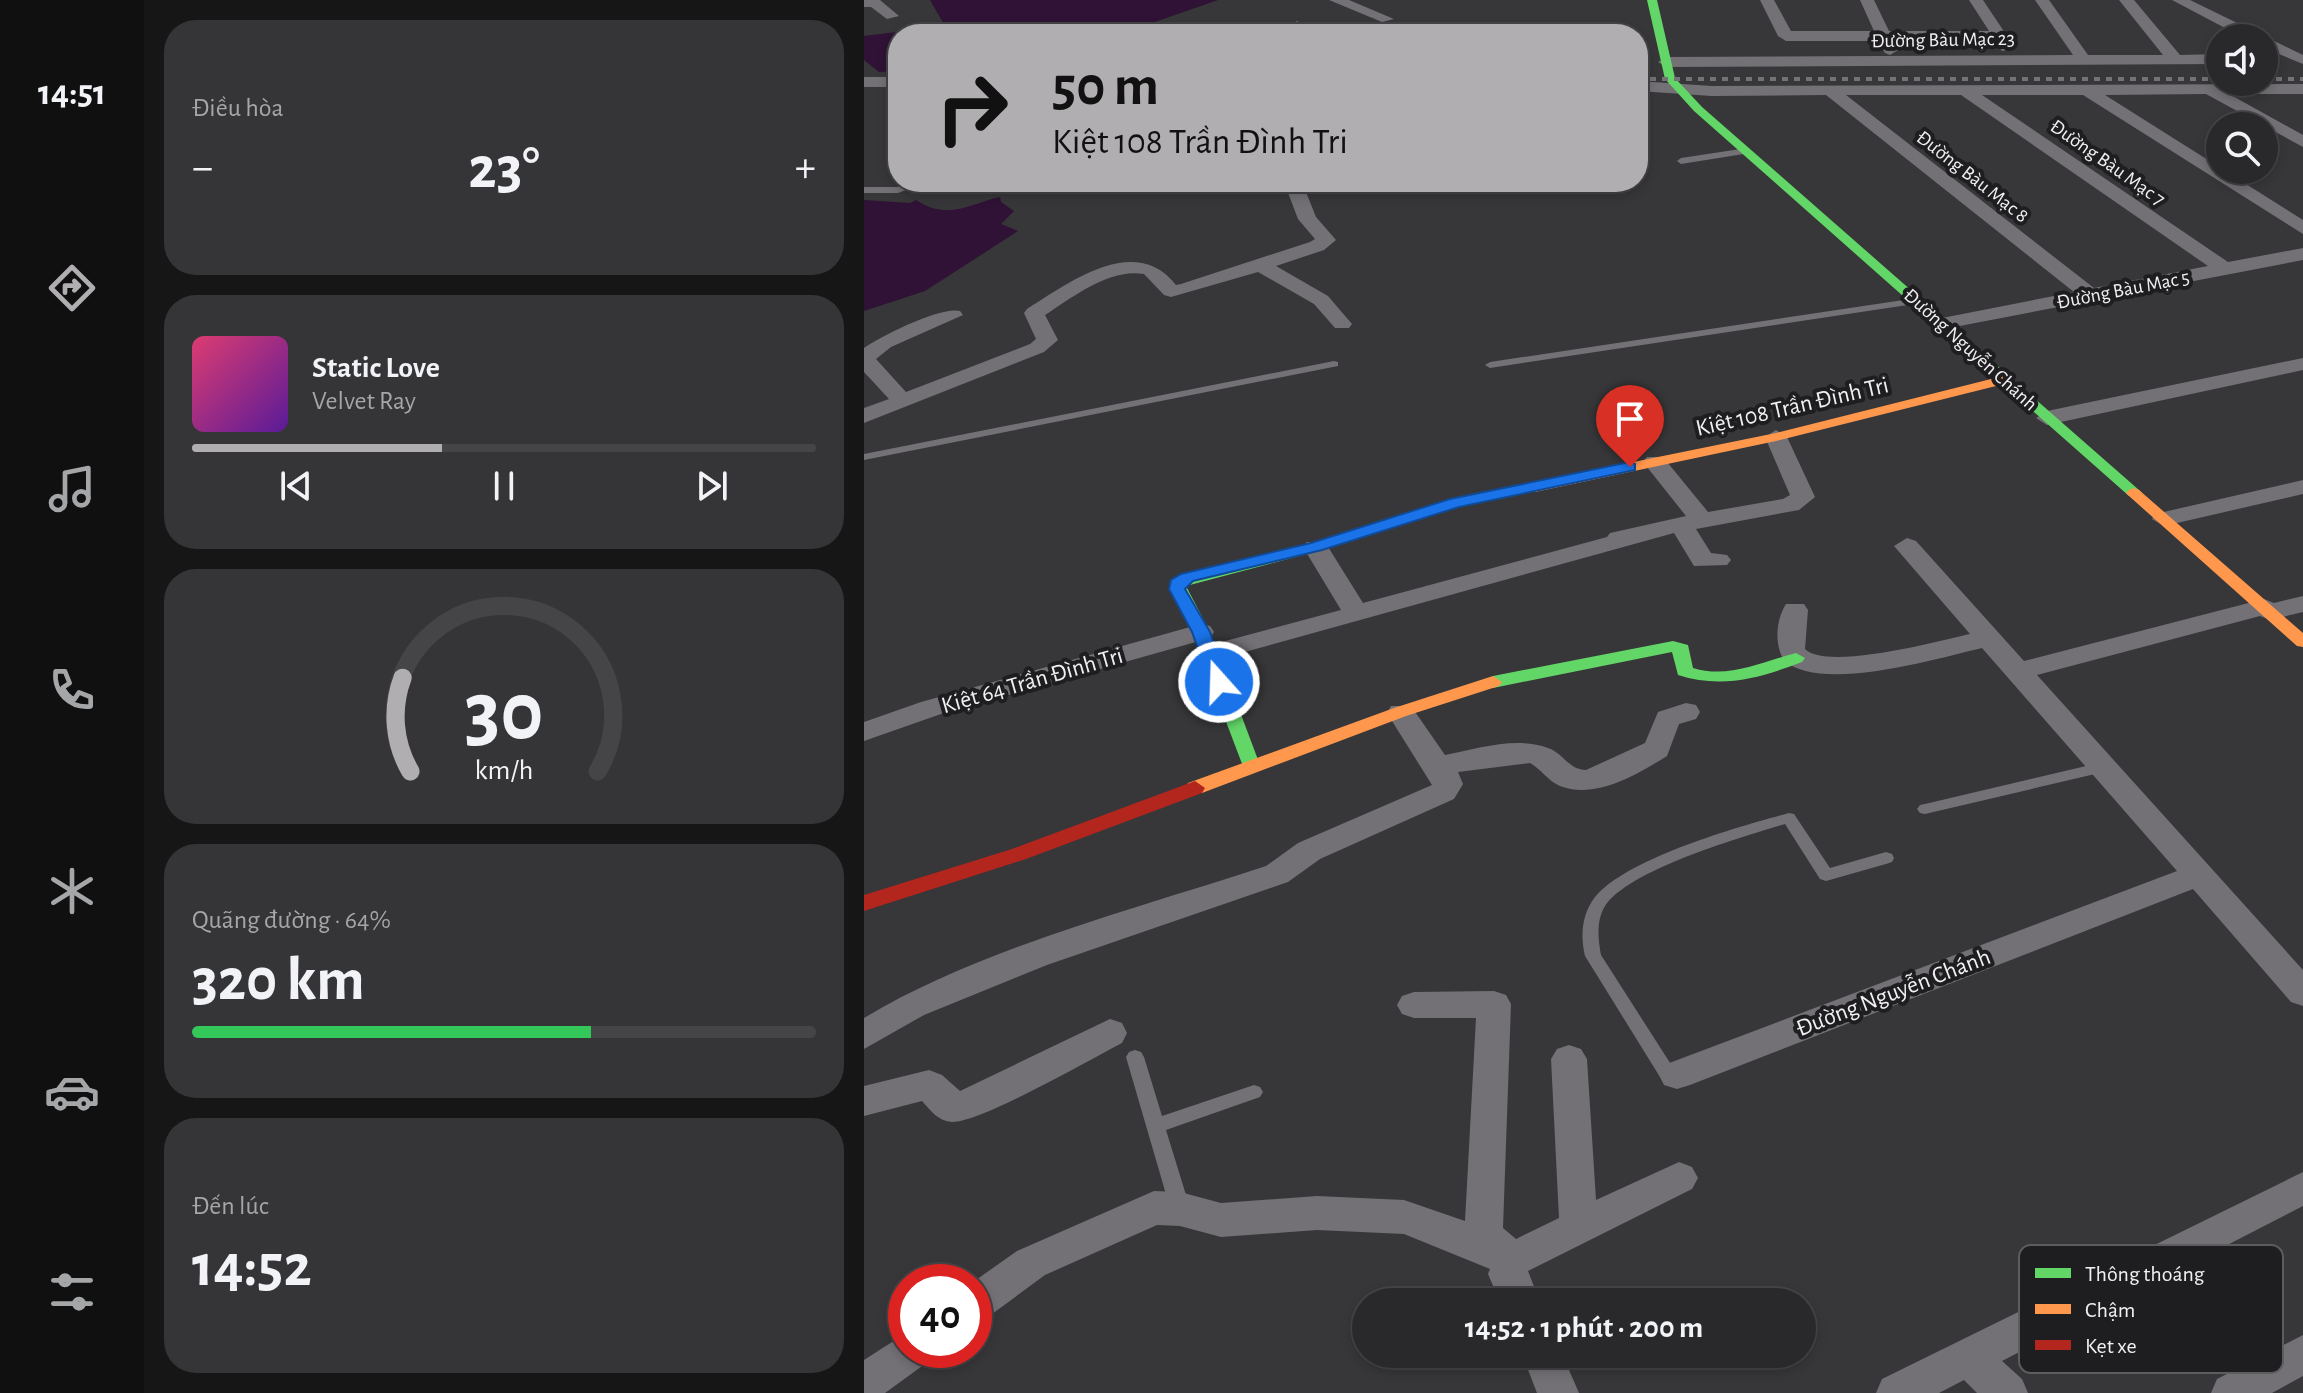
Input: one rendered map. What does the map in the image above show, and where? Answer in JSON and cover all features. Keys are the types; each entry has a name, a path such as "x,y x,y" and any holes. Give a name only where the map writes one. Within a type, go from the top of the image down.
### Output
{"street":[{"path":"1336,0 1387,19"},
{"path":"1355,7 1373,0"},
{"name":"Đường Nguyễn Chánh","path":"1652,0 1667,67 1681,89 1747,151 1944,323 2003,380 2303,642"},
{"path":"1767,0 1786,36 1999,36"},
{"path":"1867,0 1894,60"},
{"path":"1976,0 2014,59"},
{"path":"2042,0 2083,59"},
{"path":"2126,0 2175,59"},
{"path":"2179,0 2228,24"},
{"path":"864,3 874,2 892,16"},
{"path":"1377,24 1403,13"},
{"path":"2278,49 2302,60"},
{"name":"Đường Bàu Mạc 23","path":"1667,67 1894,60 2206,59"},
{"path":"2278,60 2302,60"},
{"path":"1648,72 1667,67"},
{"path":"864,82 888,82"},
{"path":"1648,87 1830,91 2206,90"},
{"path":"2278,89 2303,89"},
{"path":"2087,90 2303,228"},
{"name":"Đường Bàu Mạc 8","path":"1830,91 2090,295"},
{"name":"Đường Bàu Mạc 7","path":"1966,91 2225,269"},
{"path":"2220,96 2303,142"},
{"path":"864,416 1037,348 1047,340 1034,313 1076,286 1126,268 1140,268 1151,269 1171,291 1183,290 1301,254 1326,240 1307,219 1297,192"},
{"name":"Đường Bàu Mạc 5","path":"1944,323 2303,254"},
{"path":"1262,266 1321,300 1342,324"},
{"path":"903,401 864,359 884,343 953,315"},
{"path":"2047,418 2303,364"},
{"name":"Kiệt 108 Trần Đình Tri","path":"1251,765 1205,643 1177,584 1187,578 1316,547 1456,503 1776,437 2003,380"},
{"name":"Kiệt 64 Trần Đình Tri","path":"864,732 931,708 1205,643 1356,613 1692,522 1790,505 1803,497 1776,437"},
{"path":"1655,462 1692,522 1703,561 1718,560"},
{"path":"2164,519 2303,487"},
{"path":"1907,546 2303,993"},
{"path":"1316,547 1356,613"},
{"path":"2018,671 2267,609 2303,604"},
{"path":"1795,610 1792,650 1796,658 1807,663 1840,665 1989,638"},
{"path":"864,903 966,875 1251,765 1480,686 1673,646 1682,649 1684,671 1693,675 1750,674 1796,658"},
{"path":"1438,766 1531,754 1543,756 1578,783 1633,763 1657,749 1666,718 1673,712 1686,712"},
{"path":"864,1035 912,1006 1035,956 1277,874 1309,851 1443,792 1448,784 1401,713"},
{"name":"Đường Nguyễn Chánh","path":"1677,1075 2198,875"},
{"path":"1414,1005 1494,1004 1483,1235 1512,1260"},
{"path":"864,1101 929,1085 949,1107 964,1106 1122,1045"},
{"path":"1569,1059 1579,1226"},
{"path":"1514,1288 1508,1274 1512,1260 1679,1178"},
{"path":"2190,1245 2303,1188"},
{"path":"992,1291 1031,1263 1167,1208 1221,1220 1317,1213 1404,1217 1429,1224 1512,1260"},
{"path":"1897,1393 2019,1331"},
{"path":"2283,1365 2303,1354"},
{"path":"1968,1357 2007,1393"},
{"path":"864,1384 888,1367"},
{"path":"1548,1368 1558,1393"},
{"path":"2232,1393 2268,1373"}],"lane":[{"path":"1681,161 1747,151"},
{"path":"864,190 888,190"},
{"path":"1490,365 1918,301"},
{"path":"864,457 1334,364"},
{"path":"1925,809 2103,767"},
{"path":"1677,1075 1666,1072 1593,956 1591,926 1602,899 1615,887 1667,862 1738,832 1789,818 1826,875 1886,858"},
{"path":"1122,1045 1156,1126 1167,1208"},
{"path":"1156,1126 1254,1092"}],"shaded area":[{"path":"930,0 1218,0 1149,24 944,24"},
{"path":"888,33 888,72 879,72 864,60 864,36"},
{"path":"1000,197 1001,202 1014,211 1001,224 1018,231 925,291 864,311 864,200 910,203 916,200 948,210"}],"railway":[{"path":"1648,79 2206,79"},
{"path":"2278,79 2303,79"},
{"path":"864,80 888,80"}],"traffic: fast":[{"path":"1652,0 1670,79 1698,109 2134,493"},
{"path":"1251,765 1201,632 1177,584 1187,578 1316,547 1456,503 1535,487"},
{"path":"1493,682 1673,646 1682,649 1684,671 1712,677 1755,672 1796,658"}],"traffic: slow":[{"path":"1535,487 1776,437 2003,380"},
{"path":"2134,493 2303,642"},
{"path":"1195,788 1400,712 1493,682"}],"traffic: jam":[{"path":"864,903 1019,854 1195,788"}],"route":[{"path":"1219,682 1201,632 1177,589 1177,584 1187,578 1316,547 1456,503 1630,467"}]}
